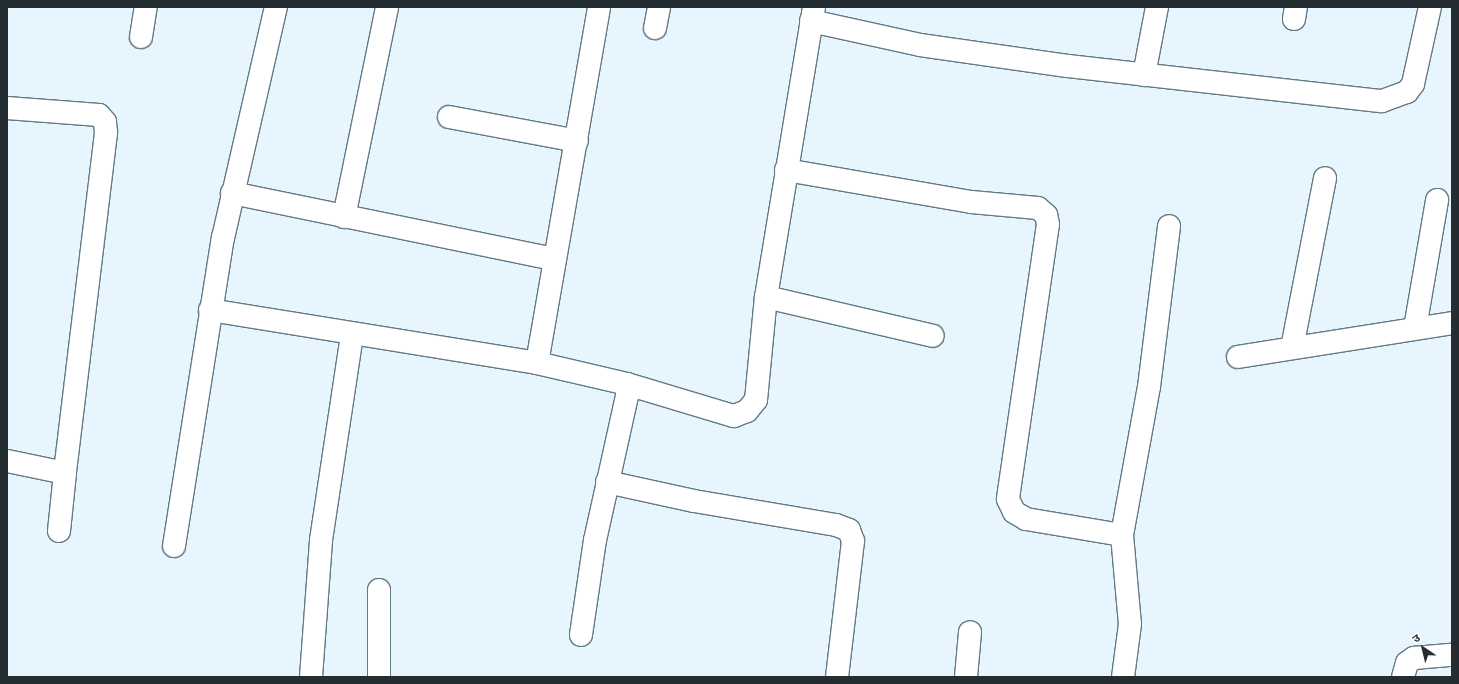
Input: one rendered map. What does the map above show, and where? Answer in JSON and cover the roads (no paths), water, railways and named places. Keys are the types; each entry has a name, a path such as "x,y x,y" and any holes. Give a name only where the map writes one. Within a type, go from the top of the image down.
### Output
{"street":[{"path":"141,37 146,7"},
{"path":"174,546 210,310 232,193 276,7"},
{"path":"344,217 388,7"},
{"path":"537,363 554,259 577,141 598,7"},
{"path":"655,28 659,7"},
{"path":"1144,75 1157,7"},
{"path":"210,310 352,335 537,363 627,384 734,416 747,411 756,400 766,297 813,14 920,45 1144,75 1382,101 1394,98 1407,92 1415,79 1430,7"},
{"path":"7,108 99,115 105,122 106,133 59,531"},
{"path":"449,117 577,141"},
{"path":"786,170 971,202 1038,208 1046,215 1048,224 1008,499 1014,512 1026,519 1122,535"},
{"path":"1292,348 1325,178"},
{"path":"232,193 554,259"},
{"path":"1415,328 1437,200"},
{"path":"1123,677 1130,624 1122,535 1149,387 1169,226"},
{"path":"766,297 933,336"},
{"path":"1238,357 1452,323"},
{"path":"311,677 321,540 352,335"},
{"path":"581,635 595,540 627,396 627,384"},
{"path":"7,461 65,473"},
{"path":"607,482 694,501 836,525 849,530 853,541 837,677"},
{"path":"378,677 379,590"},
{"path":"966,677 970,632"},
{"path":"1403,677 1407,663 1414,658 1452,656"}]}
